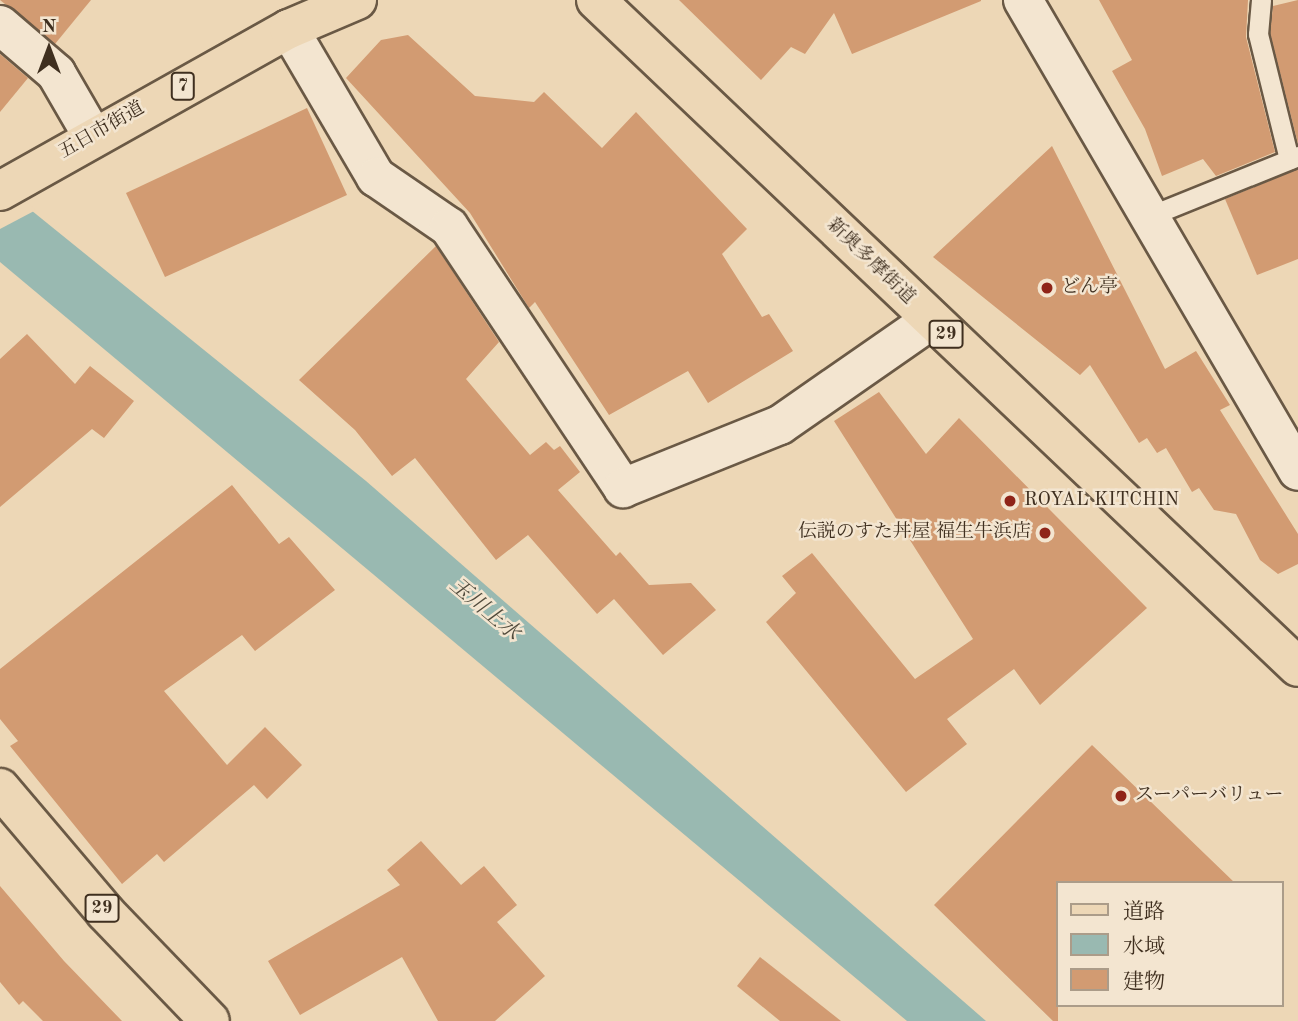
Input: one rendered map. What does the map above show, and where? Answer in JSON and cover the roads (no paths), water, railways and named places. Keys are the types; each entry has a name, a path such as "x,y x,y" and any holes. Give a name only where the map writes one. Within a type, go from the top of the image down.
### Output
{"main road":[{"name":"五日市街道","path":"7,187 92,135 289,29 357,0"},
{"name":"新奥多摩街道","path":"596,0 1298,667"},
{"name":"29","path":"0,788 105,912 211,1021"}],"street":[{"path":"1023,0 1147,217 1298,471"},
{"path":"0,25 55,73 92,135"},
{"path":"289,29 376,177 449,227 623,488 780,425 932,320"}],"lane":[{"path":"1147,217 1293,157 1258,34 1261,0"}],"water":[{"name":"玉川上水","path":"0,185 366,481 986,1021 907,1021 0,262"}],"place":[{"name":"どん亭","path":"1047,288"},
{"name":"ROYAL KITCHIN","path":"1010,501"},
{"name":"伝説のすた丼屋 福生牛浜店","path":"1045,533"},
{"name":"スーパーバリュー","path":"1121,796"}]}
